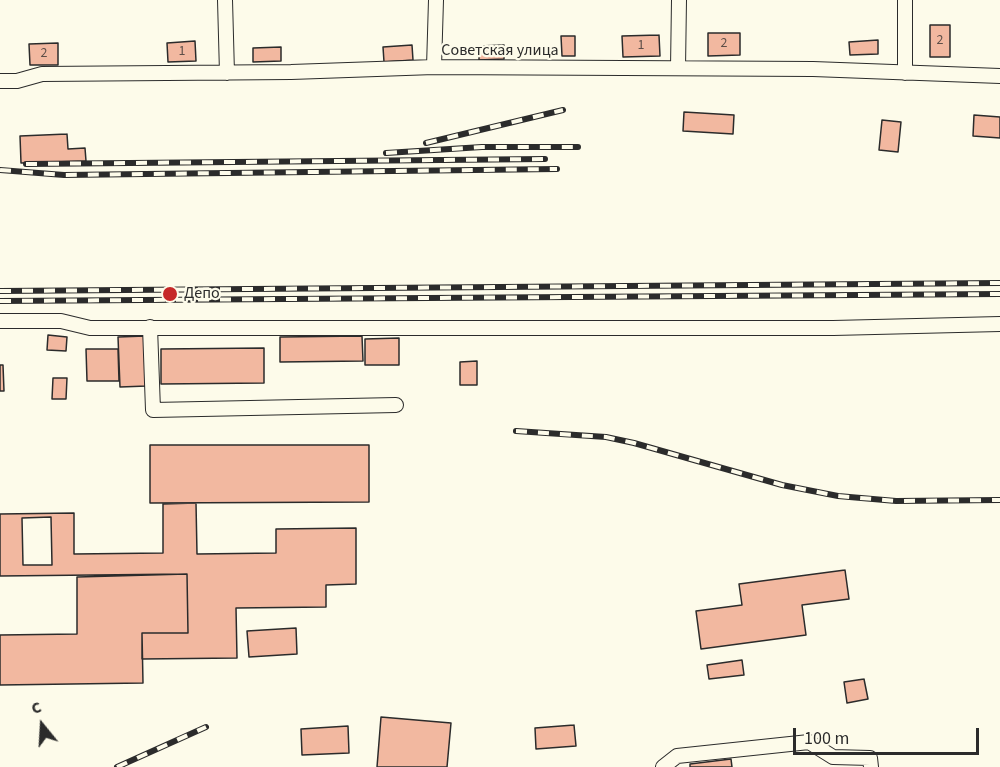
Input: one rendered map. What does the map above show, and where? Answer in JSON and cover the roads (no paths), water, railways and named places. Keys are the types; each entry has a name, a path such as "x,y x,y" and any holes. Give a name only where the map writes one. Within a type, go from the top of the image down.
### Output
{"street":[{"path":"225,0 227,73"},
{"path":"434,67 436,0"},
{"path":"678,68 679,0"},
{"path":"905,0 905,73"},
{"name":"Советская улица","path":"0,81 17,81 42,74 227,73 434,67 813,69 1000,76"},
{"path":"0,321 61,321 90,328 833,328 1000,324"},
{"path":"150,327 153,410 396,405"},
{"path":"663,767 677,756 809,742 832,757 870,758 871,767"}],"railway":[{"path":"426,143 563,110"},
{"path":"386,153 482,147 578,147"},
{"path":"26,164 545,159"},
{"path":"0,170 64,175 557,169"},
{"path":"0,291 1000,283"},
{"path":"0,301 1000,294"},
{"path":"516,431 606,437 782,485 838,496 896,501 1000,500"},
{"path":"117,767 206,727"}],"place":[{"name":"Депо","path":"170,294"}]}
